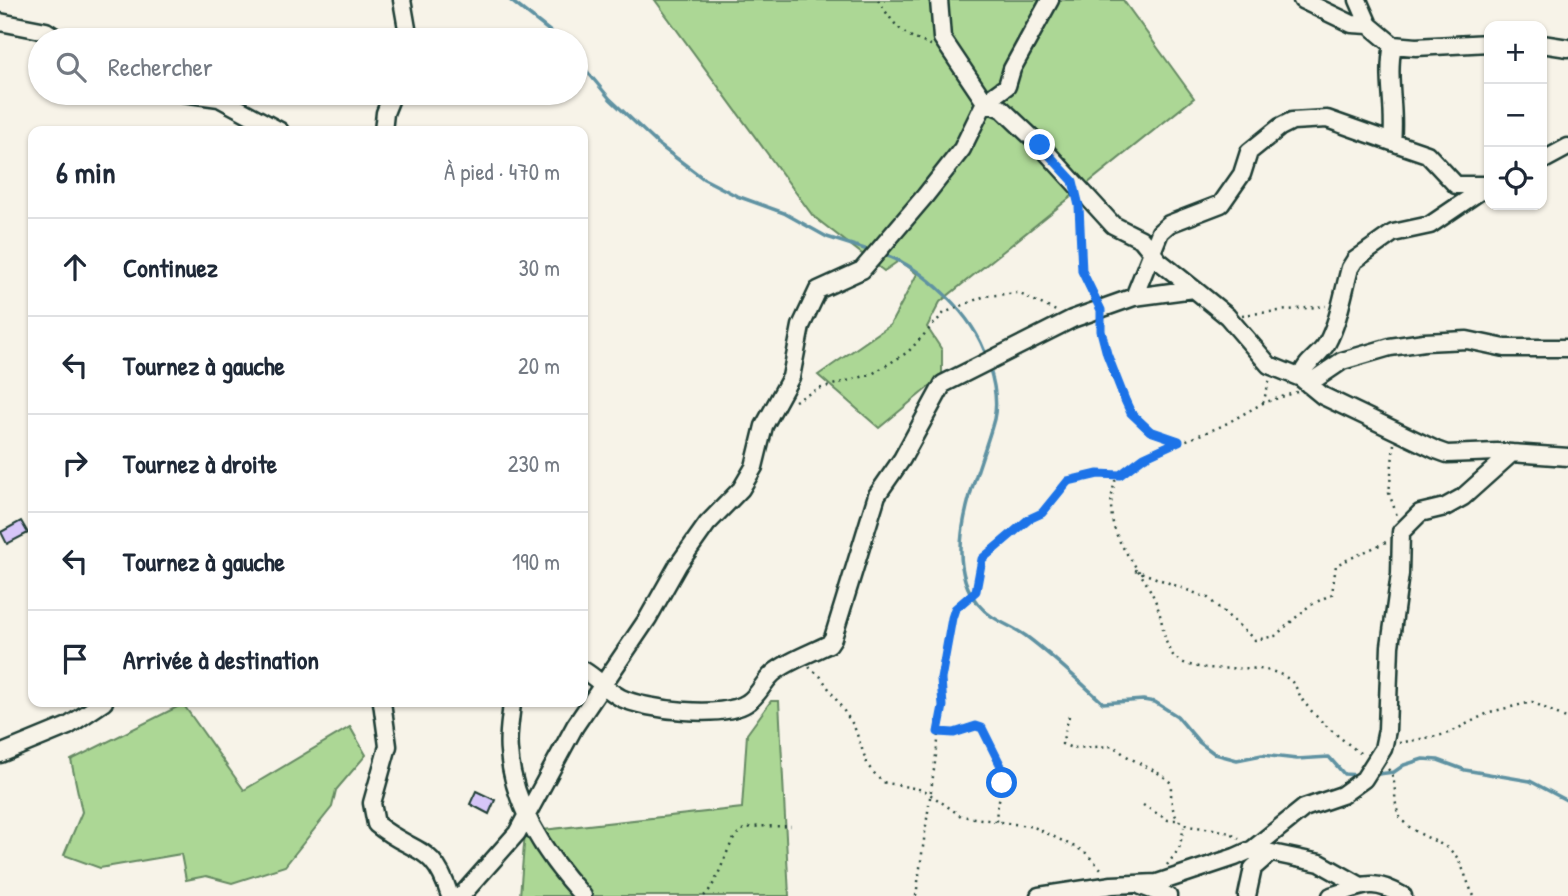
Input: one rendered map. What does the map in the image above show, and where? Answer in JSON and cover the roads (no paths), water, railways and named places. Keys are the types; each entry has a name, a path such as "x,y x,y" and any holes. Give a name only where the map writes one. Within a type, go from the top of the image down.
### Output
{"street":[{"path":"402,0 407,28"},
{"path":"939,0 942,38 948,51 985,102 1002,109 1040,145 1113,225 1129,231 1151,248 1159,261 1227,316 1269,365 1305,381 1323,396 1447,453 1512,453 1568,457"},
{"path":"461,896 517,833 575,726 648,618 678,565 707,524 741,489 754,467 764,426 791,377 801,326 818,290 862,270 962,149 985,102 1007,86 1012,69 1050,0"},
{"path":"1302,0 1352,24 1369,25"},
{"path":"1358,0 1369,25 1393,45 1416,47 1484,43"},
{"path":"0,22 31,28"},
{"path":"1392,142 1394,121 1388,70 1393,45"},
{"path":"1547,45 1568,48"},
{"path":"232,105 272,126"},
{"path":"384,126 388,105"},
{"path":"1134,298 1151,248 1160,232 1169,224 1221,204 1238,181 1249,152 1257,142 1292,121 1327,119 1427,154 1456,185 1484,185"},
{"path":"1547,158 1568,147"},
{"path":"1305,381 1306,364 1318,357 1328,341 1350,268 1355,260 1393,233 1430,225 1484,188"},
{"path":"588,673 603,687 625,699 681,712 737,708 757,694 774,671 829,644 833,638 869,515 936,392 950,379 985,365 1072,319 1134,298 1194,289"},
{"path":"1305,381 1342,360 1390,347 1424,342 1468,340 1505,348 1568,348"},
{"path":"1247,896 1253,868 1261,851 1304,808 1354,788 1383,749 1390,710 1390,646 1401,532 1420,513 1445,507 1463,497 1512,453"},
{"path":"0,754 68,726 96,707"},
{"path":"383,707 388,746 382,759 372,803 376,824 435,861 442,870 450,896"},
{"path":"512,707 509,750 527,814 543,846 583,896"},
{"path":"1039,896 1113,890 1157,883 1261,851 1320,863 1359,885"},
{"path":"1331,896 1359,885 1377,884 1402,896"},
{"path":"1139,885 1168,896"}],"waterway":[{"path":"510,0 546,28"},
{"path":"588,72 610,99 659,145 704,179 737,196 784,213 827,237 871,251"},
{"path":"882,254 914,270 945,295 971,326 987,358"},
{"path":"989,366 995,392 994,419 972,487 962,537 961,562 966,584 978,604 1036,644 1103,703 1143,700 1155,702 1177,716 1199,742 1215,754 1237,760 1262,755 1297,759 1329,757 1344,774 1360,775"},
{"path":"1371,775 1394,772 1404,765 1423,759 1438,760 1465,770 1530,781 1568,801"}]}
